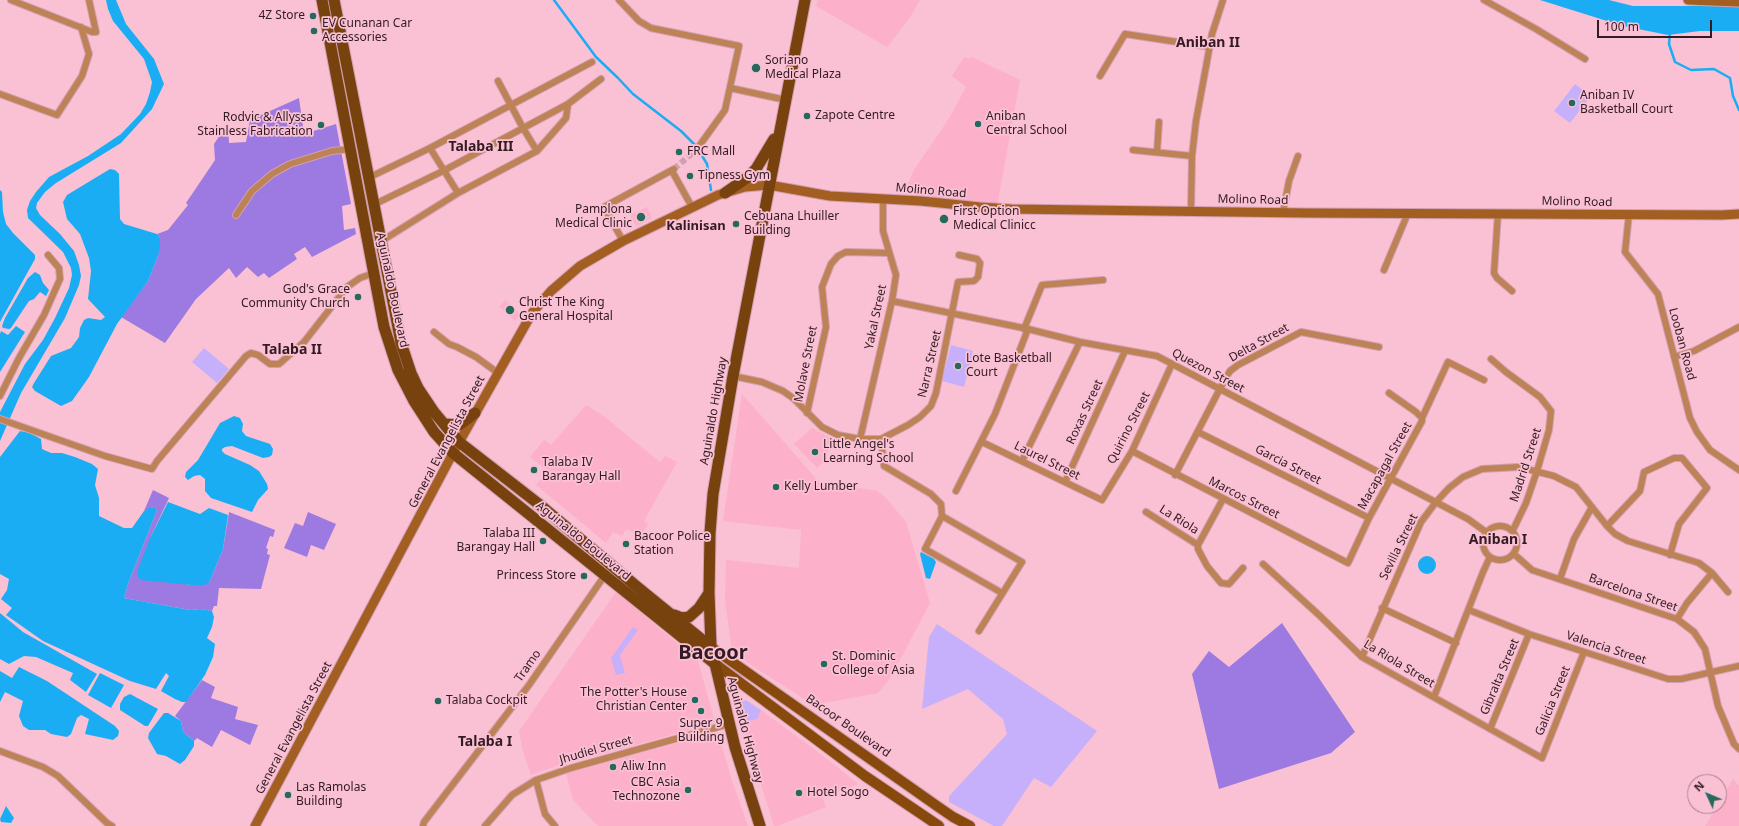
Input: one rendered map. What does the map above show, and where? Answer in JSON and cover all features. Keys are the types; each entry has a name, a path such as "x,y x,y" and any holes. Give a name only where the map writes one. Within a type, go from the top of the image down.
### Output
{"highway":[{"name":"Aguinaldo Boulevard","path":"322,0 384,327 400,376 422,415 434,432 453,453 714,663"},
{"name":"Aguinaldo Boulevard","path":"334,0 400,343 418,388 459,442 551,514 711,647"},
{"name":"Aguinaldo Highway","path":"760,826 745,782 714,663 711,647 709,555 712,504 732,376 805,0"},
{"path":"725,193 748,178 756,170 780,128"},
{"path":"444,424 459,425 475,413"},
{"path":"671,614 682,618 689,617 699,608 709,593"}],"main road":[{"path":"1688,0 1739,2"},
{"name":"General Evangelista Street","path":"255,826 453,453 532,313 551,291 580,266 623,241 692,207 725,193 750,186 769,185"},
{"name":"Molino Road","path":"769,185 830,196 921,201 1011,209 1408,213 1739,214"},
{"name":"Bacoor Boulevard","path":"711,647 953,818 970,826"},
{"path":"714,663 888,792 939,826"},
{"path":"888,792 897,778"}],"street":[{"path":"11,0 96,32 89,0"},
{"path":"619,0 640,21 651,28 739,46 724,114 697,149"},
{"path":"1191,211 1192,156 1196,121 1210,47 1223,0"},
{"path":"1484,0 1585,59"},
{"path":"0,94 57,115 82,76 89,54 81,27"},
{"path":"1100,76 1125,34 1210,47"},
{"path":"368,178 430,148 510,104 553,84 592,62"},
{"path":"373,205 444,171 568,104 601,79"},
{"path":"498,81 523,128 538,151"},
{"path":"730,88 786,100"},
{"path":"380,242 458,193 538,151 566,118 568,104"},
{"path":"1157,152 1159,122"},
{"path":"430,148 458,193"},
{"path":"236,215 252,191 272,174 290,164 332,151 350,150"},
{"path":"1132,150 1192,156"},
{"path":"1283,212 1289,181 1298,156"},
{"path":"623,241 604,207 673,170 692,207"},
{"name":"Yakal Street","path":"860,439 892,301 896,275 883,231 883,199"},
{"path":"1384,270 1408,213"},
{"path":"1498,213 1494,273 1497,278 1512,291"},
{"name":"Looban Road","path":"1629,214 1625,252 1658,294 1690,418 1697,432 1710,450 1739,470"},
{"name":"Molave Street","path":"807,413 826,327 822,287 831,264 838,256 846,252 889,253"},
{"path":"0,396 19,358 44,314 60,279 59,268 48,255"},
{"name":"Narra Street","path":"732,376 745,377 774,386 793,398 822,427 838,435 860,439 881,439 908,425 920,417 931,406 936,393 958,282 974,280 978,277 980,263 977,259 959,255"},
{"path":"0,419 105,456 152,469 156,461 246,356 251,353 258,355 270,364 279,364 304,342 347,287 360,278 374,274"},
{"path":"956,490 982,442 995,414 1042,285 1103,280"},
{"name":"Quezon Street","path":"892,301 1080,342 1157,356 1468,519 1486,532"},
{"path":"1674,357 1694,351 1739,327"},
{"path":"434,332 449,344 476,357 498,373"},
{"name":"Delta Street","path":"1175,475 1225,379 1230,371 1238,365 1301,332 1379,347"},
{"path":"1022,461 1080,342"},
{"name":"Roxas Street","path":"1065,482 1125,351"},
{"name":"Madrid Street","path":"1491,359 1540,397 1551,411 1550,430 1537,471 1526,503 1513,530"},
{"path":"1422,418 1448,362 1484,380"},
{"name":"Quirino Street","path":"1102,500 1132,451 1172,364"},
{"name":"Macapagal Street","path":"1348,563 1369,518 1422,422 1422,418 1416,412 1388,392"},
{"name":"Garcia Street","path":"1198,432 1369,518"},
{"path":"881,439 884,466 936,498 941,504 942,516 925,549 1002,593"},
{"name":"Laurel Street","path":"982,442 1102,500"},
{"name":"Marcos Street","path":"1132,451 1175,475 1348,563"},
{"path":"1607,526 1640,491 1644,472 1674,458 1682,458 1708,488 1678,524 1670,555"},
{"name":"Sevilla Street","path":"1362,657 1382,608 1421,522 1449,488 1463,477 1482,469 1519,467 1554,476 1576,487 1614,534 1670,555 1699,563 1712,573 1728,592"},
{"path":"1198,545 1223,499"},
{"path":"1560,579 1574,539 1592,507"},
{"name":"La Riola","path":"1146,512 1198,545 1198,549 1207,566 1221,583 1229,584 1243,568"},
{"path":"942,516 1022,562 979,631"},
{"path":"1502,526 1513,530 1518,539 1518,545 1514,554 1510,558 1500,561 1490,557 1484,548 1484,538 1486,532 1491,528 1502,526"},
{"name":"Barcelona Street","path":"1514,554 1532,570 1677,620 1694,632 1705,649 1718,706 1734,744 1739,749"},
{"path":"1434,697 1490,557"},
{"name":"La Riola Street","path":"1263,564 1362,657 1542,758"},
{"path":"1677,620 1686,603 1712,573"},
{"name":"Tramo","path":"423,826 424,822 529,685 605,575"},
{"path":"1382,608 1456,643"},
{"name":"Valencia Street","path":"1469,610 1529,634 1668,678 1681,679 1739,666"},
{"name":"Gibralta Street","path":"1490,729 1529,634"},
{"name":"Galicia Street","path":"1542,758 1584,652"},
{"name":"Jhudiel Street","path":"485,826 512,795 536,780 571,768 729,724"},
{"path":"0,751 43,767 58,776 102,819 112,826"},
{"path":"536,780 545,814 555,826"}],"shaded area":[{"path":"818,0 920,0 909,19 887,47 816,6"},
{"name":"Aniban Central School","path":"964,57 970,59 972,57 1020,80 997,206 928,198 907,191 907,186 914,170 950,117 966,87 952,76"},
{"name":"Aniban IV Basketball Court","path":"1575,84 1591,96 1570,123 1554,111"},
{"path":"299,98 304,134 336,124 351,204 342,206 344,230 355,228 356,234 312,257 305,247 294,254 297,259 269,278 264,273 258,277 247,267 236,278 229,268 196,299 165,343 121,317 148,281 158,256 160,238 157,234 168,230 188,205 186,203 215,160 214,144 228,123 229,143 246,142 250,120"},
{"name":"Pamplona Medical Clinic","path":"647,207 652,218 636,227 630,215"},
{"name":"Christ The King General Hospital","path":"506,300 521,315 515,321 499,306"},
{"name":"Lote Basketball Court","path":"951,345 973,351 964,387 942,381"},
{"path":"204,348 229,369 217,383 192,362"},
{"path":"742,394 819,482 877,491 885,497 906,522 930,603 888,681 878,693 814,705 732,652 725,599 726,560 799,568 801,530 723,521"},
{"path":"586,405 605,417 660,462 665,456 677,462 644,521 648,524 641,536 626,529 622,536 613,532 606,543 536,485 548,471 530,457 544,440 551,445"},
{"name":"Little Angel's Learning School","path":"812,428 833,439 824,461 817,468 794,444"},
{"path":"153,490 169,498 151,536 172,582 191,585 209,583 223,549 229,512 275,530 273,537 270,536 266,548 268,549 267,554 270,555 261,589 219,588 217,606 214,606 212,611 200,609 190,610 124,598 129,581 157,510 153,507 144,511"},
{"path":"308,512 336,524 324,550 311,545 307,557 284,548 295,523 303,526"},
{"path":"616,592 698,661 715,723 588,758 570,761 531,775 522,748 519,731"},
{"path":"1282,623 1355,732 1331,753 1219,789 1192,674 1209,651 1229,667"},
{"path":"937,624 1097,731 1051,787 1034,778 1002,826 994,826 949,802 949,796 1007,734 1003,719 968,689 922,709 929,637"},
{"path":"633,627 638,630 620,655 625,673 616,675 611,658"},
{"path":"202,680 215,687 211,698 238,707 235,719 258,725 250,745 221,730 212,747 197,738 194,741 183,732 181,721 175,716"},
{"path":"746,700 761,710 757,719 742,723 738,707 741,702"},
{"path":"761,710 826,758 858,784 822,798 826,807 774,826 742,723 756,719"},
{"path":"718,732 731,778 748,826 598,826 573,800 566,773"},
{"path":"1733,779 1739,786 1739,826 1705,826 1712,814 1727,814 1727,789"}],"water":[{"path":"106,0 116,0 126,24 154,59 164,84 152,109 121,143 56,183 45,192 37,203 36,208 40,215 60,234 74,251 81,276 79,285 65,318 21,393 0,441 0,412 25,364 43,340 55,318 69,288 72,275 71,268 63,252 28,218 27,210 30,201 49,177 88,156 121,134 140,114 146,104 150,92 152,82 144,59 113,21"},
{"path":"1540,0 1609,0 1633,6 1739,6 1739,31 1700,31 1668,35 1623,26"},
{"path":"110,169 115,170 119,174 120,219 124,224 157,234 160,238 160,247 148,281 117,324 89,377 72,401 61,406 35,391 32,387 51,356 71,348 79,337 80,328 84,320 88,318 101,320 105,317 88,299 91,271 89,258 80,234 67,219 63,202 67,195"},
{"path":"0,190 2,192 3,212 6,224 35,255 35,259 0,322"},
{"path":"35,272 40,275 43,283 49,290 46,296 40,292 34,299 29,301 11,328 3,328 2,326 5,318 28,278"},
{"path":"16,326 25,332 0,372 1,331 8,335"},
{"path":"234,416 240,418 243,424 242,431 246,436 270,444 273,449 272,455 263,458 232,446 222,449 225,454 250,465 259,471 267,484 268,489 258,500 252,512 211,498 205,491 205,479 200,475 194,476 188,480 185,477 186,472 198,460 220,423"},
{"path":"20,431 30,433 41,439 42,449 51,453 62,453 75,457 92,464 98,469 95,485 99,498 99,516 124,528 132,528 144,511 154,507 157,510 129,581 124,598 190,610 200,609 212,611 214,617 212,627 207,638 215,644 213,657 205,675 186,702 175,699 161,691 169,676 166,673 156,689 130,681 43,641 6,615 12,608 1,599 7,590 9,579 0,574 0,457"},
{"path":"168,502 200,514 209,508 228,515 223,549 209,583 204,585 191,585 141,580 137,576 138,569 151,536"},
{"path":"921,552 934,559 936,562 930,579 926,578 920,554"},
{"path":"1423,556 1431,556 1436,561 1434,572 1431,574 1423,574 1418,569 1418,561"},
{"path":"0,613 23,632 97,674 86,692 70,680 73,673 36,657 24,656 9,664 0,659"},
{"path":"19,667 47,681 115,726 119,731 118,736 113,740 85,734 89,719 81,715 77,718 71,734 67,737 51,734 45,730 29,730 23,726 19,716 23,701 5,692 0,702 0,671 12,678"},
{"path":"100,673 124,685 111,708 88,695"},
{"path":"130,694 158,709 148,726 145,726 120,710 120,704 124,697"},
{"path":"164,713 168,713 181,721 183,732 194,741 194,746 185,760 180,764 166,756 157,754 148,738 149,733"},
{"path":"6,806 14,818 11,823 1,822 0,819"}],"waterway":[{"path":"554,0 596,57 633,94 681,131 697,147"},
{"path":"1670,33 1669,44 1675,62 1691,70 1714,69 1730,78 1733,96 1739,110"},
{"path":"698,149 707,164 711,190"}],"tunnel":[{"path":"674,169 697,149"}],"place":[{"name":"4Z Store","path":"313,16"},
{"name":"EV Cunanan Car Accessories","path":"314,31"},
{"name":"Soriano Medical Plaza","path":"756,68"},
{"name":"Aniban IV Basketball Court","path":"1572,103"},
{"name":"Zapote Centre","path":"807,116"},
{"name":"Aniban Central School","path":"978,124"},
{"name":"Rodvic & Allyssa Stainless Fabrication","path":"321,125"},
{"name":"FRC Mall","path":"679,152"},
{"name":"Tipness Gym","path":"690,176"},
{"name":"Pamplona Medical Clinic","path":"641,217"},
{"name":"First Option Medical Clinicc","path":"944,219"},
{"name":"Cebuana Lhuiller Building","path":"736,224"},
{"name":"God's Grace Community Church","path":"358,297"},
{"name":"Christ The King General Hospital","path":"510,310"},
{"name":"Lote Basketball Court","path":"958,366"},
{"name":"Little Angel's Learning School","path":"815,452"},
{"name":"Talaba IV Barangay Hall","path":"534,470"},
{"name":"Kelly Lumber","path":"776,487"},
{"name":"Talaba III Barangay Hall","path":"543,541"},
{"name":"Bacoor Police Station","path":"626,544"},
{"name":"Princess Store","path":"584,576"},
{"name":"St. Dominic College of Asia","path":"824,664"},
{"name":"The Potter's House Christian Center","path":"695,700"},
{"name":"Talaba Cockpit","path":"438,701"},
{"name":"Super 9 Building","path":"701,711"},
{"name":"Aliw Inn","path":"613,767"},
{"name":"CBC Asia Technozone","path":"688,790"},
{"name":"Hotel Sogo","path":"799,793"},
{"name":"Las Ramolas Building","path":"288,795"}],"district":[{"name":"Aniban II","path":"1208,43"},
{"name":"Talaba III","path":"481,147"},
{"name":"Kalinisan","path":"696,226"},
{"name":"Talaba II","path":"292,350"},
{"name":"Aniban I","path":"1498,540"},
{"name":"Bacoor","path":"713,653"},
{"name":"Talaba I","path":"485,742"}]}
